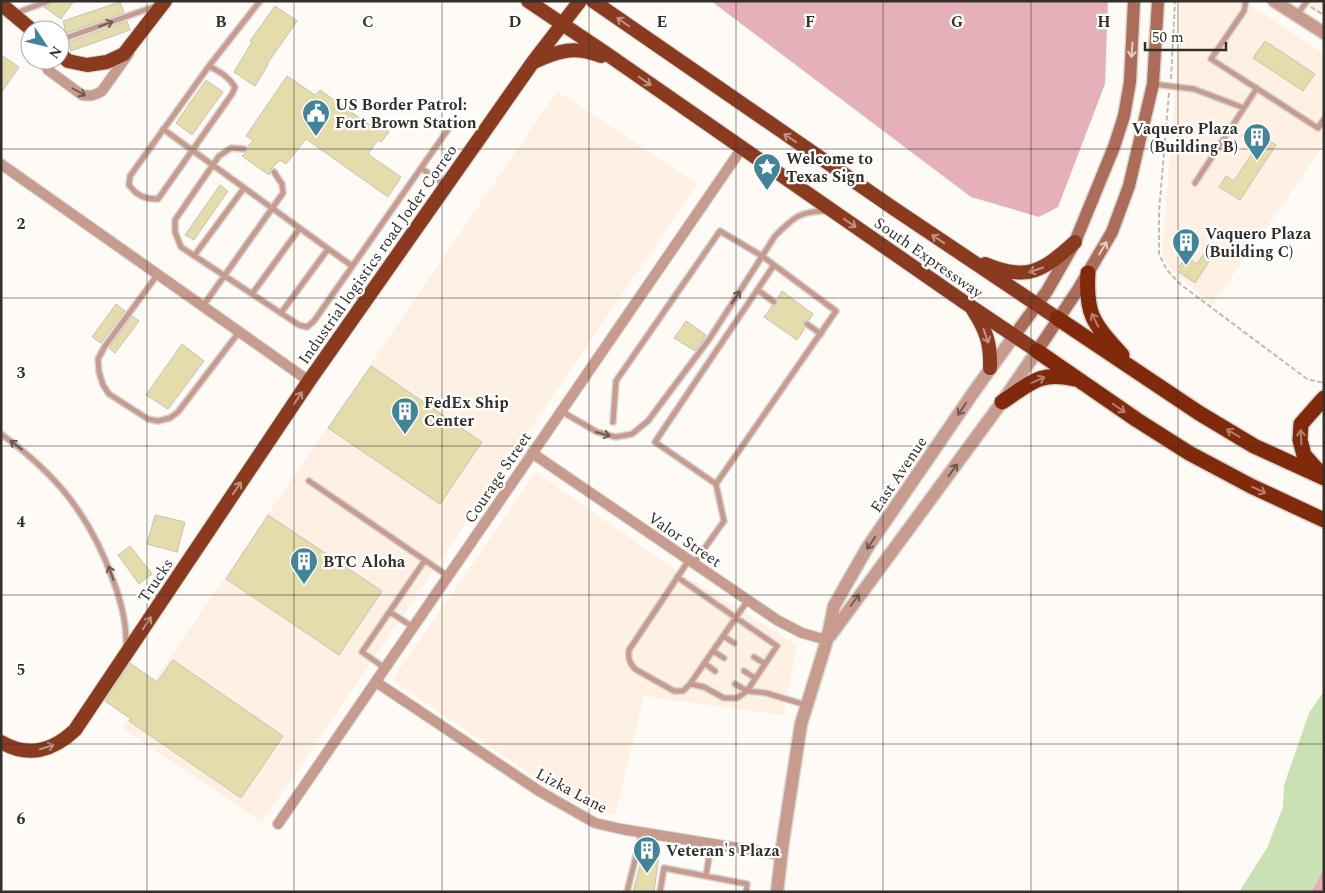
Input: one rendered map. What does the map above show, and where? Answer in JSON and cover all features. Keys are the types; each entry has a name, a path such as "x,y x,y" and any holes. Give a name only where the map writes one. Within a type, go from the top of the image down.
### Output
{"highway":[{"name":"South Expressway","path":"528,1 1137,420 1189,453 1251,486 1324,520"},
{"name":"Industrial logistics road Joder Correo","path":"309,381 533,62 580,1"},
{"name":"South Expressway","path":"594,1 715,87 955,251 1199,413 1254,446 1324,477"},
{"path":"70,59 87,65 107,62 124,54 146,26 161,2"},
{"path":"1,4 20,20"},
{"path":"533,62 550,54 570,49 591,52 620,64"},
{"path":"955,251 1008,272 1028,273 1041,269 1055,260 1075,242"},
{"path":"1088,273 1086,292 1089,309 1096,325 1137,371"},
{"path":"971,307 981,322 991,349 990,368"},
{"path":"1002,402 1042,377 1063,377 1079,380"},
{"name":"Trucks","path":"1,742 14,750 42,750 64,741 75,730 309,381"},
{"path":"1324,398 1301,424 1300,440 1304,455 1324,477"}],"main road":[{"path":"1014,336 1037,305 1075,242 1114,147 1124,116 1130,82 1134,1"},
{"path":"1037,351 1088,273 1112,232 1129,186 1153,84 1158,1"}],"street":[{"path":"1274,1 1324,33"},
{"path":"13,14 20,23"},
{"path":"48,70 82,95 96,95 106,86 146,26"},
{"name":"Courage Street","path":"278,824 742,148"},
{"path":"1,164 309,381"},
{"name":"East Avenue","path":"777,892 801,724 827,640 834,606 863,555 990,368 1014,336"},
{"name":"East Avenue","path":"827,640 1002,402 1037,351"},
{"name":"Valor Street","path":"532,453 792,628 822,640 827,640"},
{"name":"Lizka Lane","path":"376,682 539,791 595,823 781,855"}],"lane":[{"path":"13,14 49,1"},
{"path":"209,66 226,76 235,87 232,94 158,200 147,200 135,193 129,185 130,176 209,66 260,1"},
{"path":"1246,1 1244,11 1211,59 1318,128 1324,119"},
{"path":"70,36 161,2"},
{"path":"1297,16 1306,2"},
{"path":"1153,84 1194,89 1244,108"},
{"path":"1195,183 1257,88"},
{"path":"244,149 231,148 219,156 175,220 175,232 181,247 299,326 307,327 314,321 449,128"},
{"path":"163,129 352,266"},
{"path":"421,168 446,186"},
{"path":"203,306 282,193 282,184 274,172"},
{"path":"194,256 244,188"},
{"path":"561,411 597,432 616,437 632,434 648,421 698,354 762,256 788,222 802,213 832,211"},
{"path":"252,294 300,228"},
{"path":"613,422 616,381 720,231 762,256 836,311 716,484"},
{"path":"281,313 328,249"},
{"path":"748,600 690,684 683,690 674,691 635,669 628,658 629,650 677,577 724,521 716,484 654,442 774,265"},
{"path":"158,274 105,346 98,359 103,385 109,394 148,420 158,421 170,418 178,412 240,332"},
{"path":"758,290 774,302"},
{"path":"807,324 821,334"},
{"path":"1,434 50,475 69,496 82,515 106,561 116,589 127,634 126,655"},
{"path":"309,481 448,576"},
{"path":"386,668 362,652 425,560"},
{"path":"677,577 777,646 747,692 737,698 724,698 704,687 690,684"},
{"path":"390,612 413,627"},
{"path":"723,636 734,643"},
{"path":"713,651 724,658"},
{"path":"754,657 765,664"},
{"path":"704,663 715,671"},
{"path":"744,671 755,678"},
{"path":"735,684 747,692 766,693 807,706"},
{"path":"627,892 642,832"},
{"path":"706,876 711,843"},
{"path":"660,892 664,868 747,884 746,892"}],"path":[{"path":"1175,1 1159,212 1159,254 1166,270 1180,284 1307,379 1324,383"},
{"path":"1306,2 1324,15"}],"shaded area":[{"path":"711,1 1108,1 1105,84 1058,207 1039,217 971,197"},
{"path":"1180,1 1244,1 1324,54 1324,145 1212,305 1171,270 1162,253 1179,43"},
{"path":"1299,1 1324,1 1324,17"},
{"path":"557,91 697,184 262,822 122,728"},
{"path":"536,472 673,568 797,645 783,715 644,696 615,815 570,801 392,680"},
{"path":"1324,691 1324,868 1311,892 1239,892 1267,848 1283,807 1284,785 1309,713"},
{"path":"1324,868 1324,892 1311,892"}],"building":[{"path":"53,1 74,1 61,19 44,7 51,5"},
{"path":"120,2 124,13 70,32 70,20 66,20"},
{"path":"275,6 297,21 267,64 255,86 234,72 252,42 250,41"},
{"path":"127,21 130,30 71,51 70,42"},
{"path":"1265,41 1315,74 1303,91 1253,58"},
{"path":"1,55 19,67 1,93"},
{"name":"US Border Patrol: Fort Brown Station","path":"287,76 315,95 320,90 371,126 374,121 389,132 381,142 378,140 368,154 401,177 388,197 306,139 286,164 280,160 270,170 269,175 242,156 247,152 253,140 246,136"},
{"path":"206,80 223,92 192,135 176,123"},
{"name":"Vaquero Plaza (Building B)","path":"1248,127 1276,145 1240,200 1219,187 1226,176 1234,181 1257,146 1242,136"},
{"path":"220,185 228,191 194,240 185,235"},
{"name":"Vaquero Plaza (Building C)","path":"1207,249 1214,254 1195,283 1179,272 1181,269 1179,267 1186,256 1197,264"},
{"path":"782,291 813,314 809,320 803,322 805,328 797,340 764,317 772,306 778,304 777,299"},
{"path":"116,304 125,311 101,343 92,337"},
{"path":"132,316 139,321 115,353 109,348"},
{"path":"686,321 706,335 695,351 674,338"},
{"path":"182,344 204,361 168,409 146,395"},
{"name":"FedEx Ship Center","path":"371,366 482,442 440,504 328,428"},
{"path":"155,515 185,522 177,552 147,544"},
{"name":"BTC Aloha","path":"268,515 382,591 339,655 226,579"},
{"path":"130,546 152,574 139,584 118,555"},
{"path":"173,660 283,736 241,798 129,721 131,719 105,701 130,663 157,682"},
{"name":"Veteran's Plaza","path":"643,854 659,856 654,892 633,892"}],"place":[{"name":"US Border Patrol: Fort Brown Station","path":"316,137"},
{"name":"Vaquero Plaza (Building B)","path":"1257,161"},
{"name":"Welcome to Texas Sign","path":"767,191"},
{"name":"Vaquero Plaza (Building C)","path":"1186,266"},
{"name":"FedEx Ship Center","path":"405,435"},
{"name":"BTC Aloha","path":"304,585"},
{"name":"Veteran's Plaza","path":"647,874"}]}
